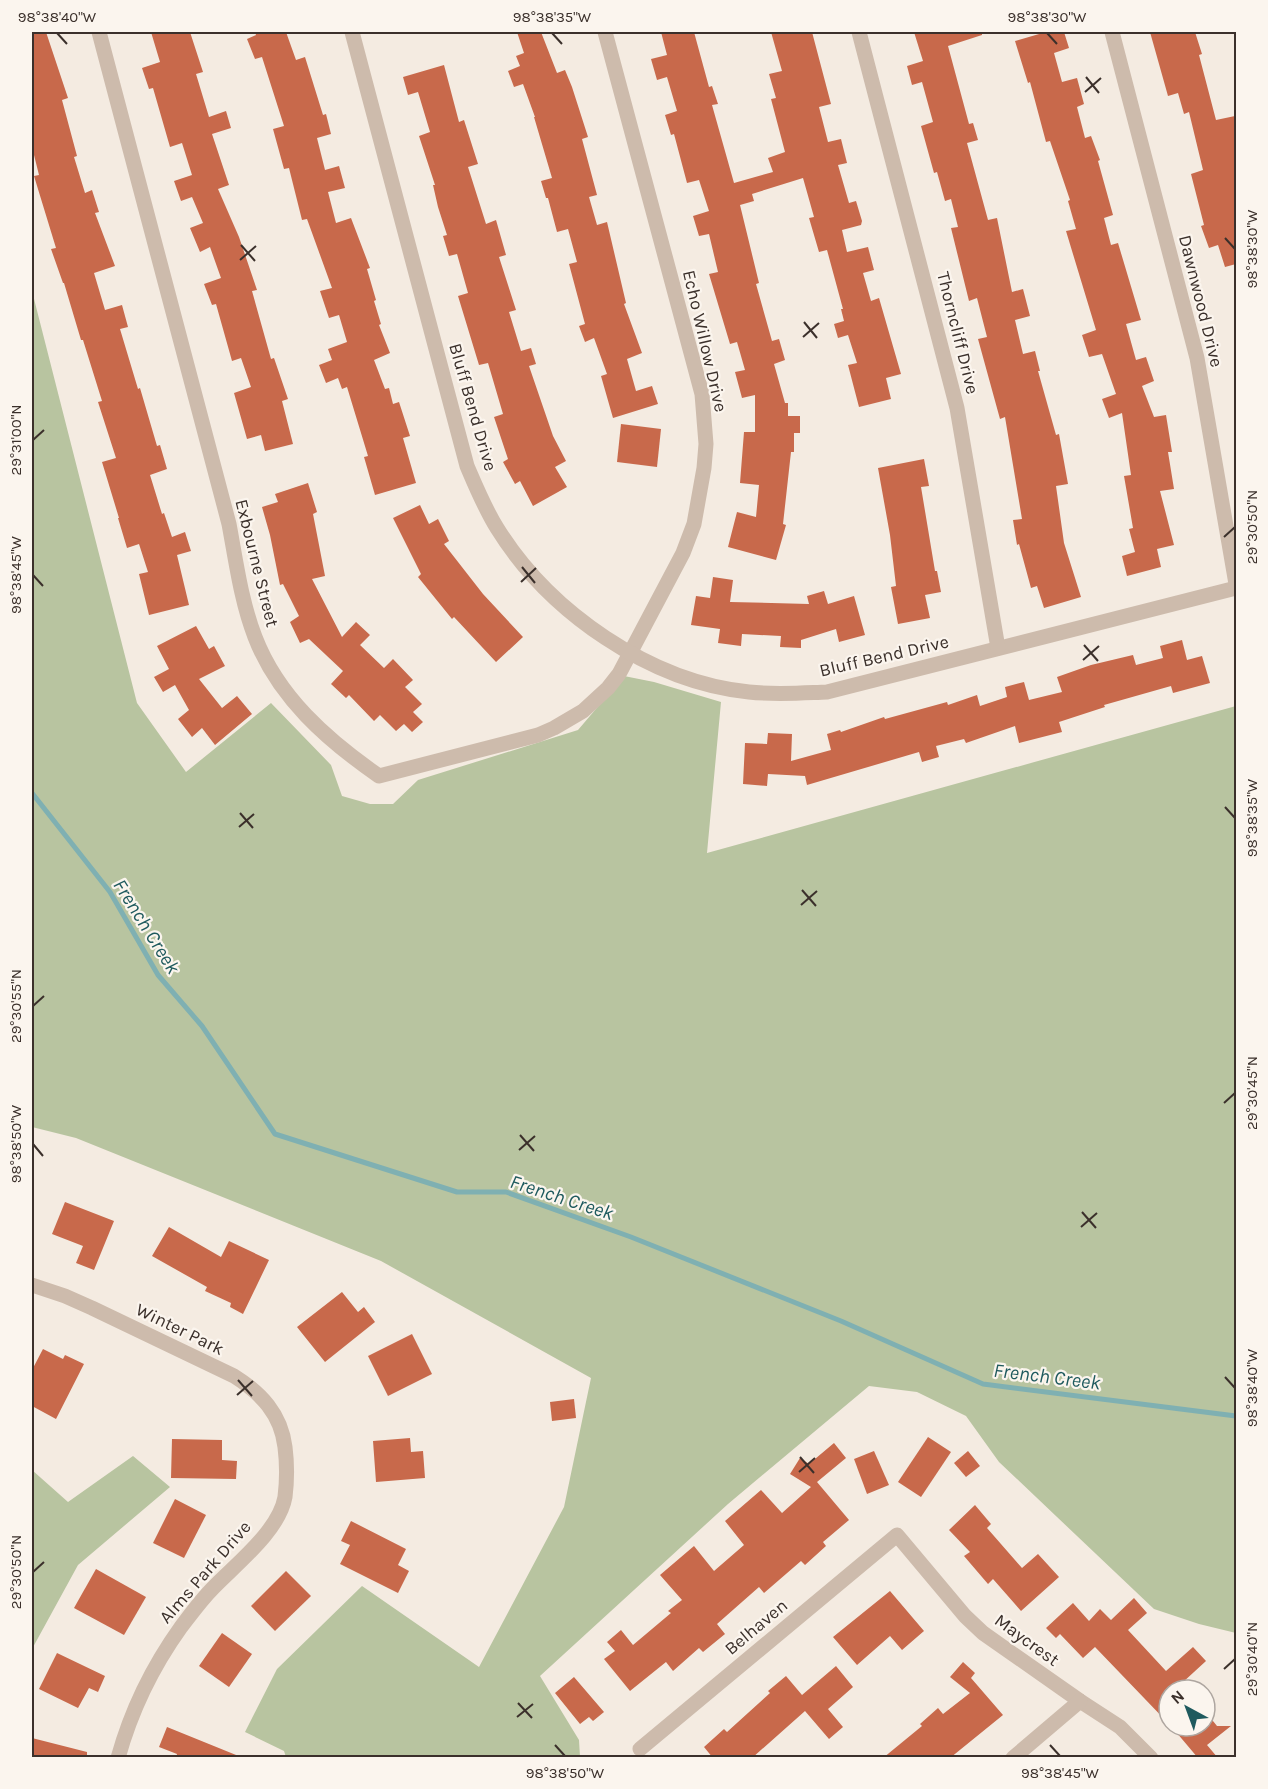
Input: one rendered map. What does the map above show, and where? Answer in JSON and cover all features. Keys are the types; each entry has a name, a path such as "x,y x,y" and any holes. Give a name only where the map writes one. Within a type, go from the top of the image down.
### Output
{"street":[{"name":"Exbourne Street","path":"99,32 229,524 244,602 254,637 268,664 300,711 348,755 379,776 538,735 554,728 597,700 619,674 631,652"},
{"name":"Bluff Bend Drive","path":"352,32 467,466 497,528 537,580 565,608 600,634 683,677 715,687 782,694 827,692 1236,586"},
{"name":"Echo Willow Drive","path":"605,32 702,394 705,419 704,468 694,524 683,553 631,652"},
{"name":"Thorncliff Drive","path":"859,32 957,408 998,648"},
{"name":"Dawnwood Drive","path":"1112,32 1197,358 1236,586"},
{"name":"Winter Park","path":"32,1285 92,1308 234,1376 248,1385 270,1406 284,1440"},
{"name":"Alms Park Drive","path":"118,1758 125,1734 148,1681 181,1627 212,1589 252,1551 277,1516 285,1498 284,1440"},
{"name":"Maycrest","path":"897,1535 965,1616 983,1633 1120,1727 1150,1758"},
{"name":"Belhaven","path":"640,1749 897,1535"},
{"path":"1013,1758 1080,1701"}],"green space":[{"path":"32,291 137,703 186,772 271,703 331,765 342,796 370,804 393,804 418,780 578,730 624,676 654,682 721,702 707,853 1236,706 1236,1633 1154,1609 999,1462 966,1416 917,1392 869,1386 728,1504 540,1676 579,1740 580,1757 286,1757 284,1751 245,1732 277,1669 362,1586 479,1667 564,1507 591,1378 381,1261 76,1138 32,1127"},
{"path":"133,1456 170,1487 78,1565 32,1649 32,1470 68,1502"}],"building":[{"path":"32,32 46,32 68,98 62,100 77,156 74,157 85,193 92,190 99,212 95,213 115,266 94,273 105,310 122,305 128,327 120,329 157,446 160,445 167,469 150,475 172,537 185,532 191,551 177,555 189,605 149,615 139,574 148,572 139,544 127,548 118,518 102,462 116,458 98,402 102,401 51,249 56,248 34,176 39,175 32,147"},
{"path":"151,32 190,32 203,72 196,74 209,117 226,111 231,128 212,134 229,185 218,189 239,237 257,290 252,291 271,359 274,358 288,399 282,401 293,444 265,451 261,435 247,439 234,393 251,387 241,358 232,361 216,304 212,305 204,284 221,278 210,247 200,252 190,228 203,223 192,197 181,201 174,181 192,175 182,143 170,147 153,88 149,89 142,68 160,62"},
{"path":"255,32 286,32 296,60 305,57 323,115 326,114 331,134 317,138 325,170 339,166 345,188 328,192 336,223 351,218 370,268 367,269 376,300 374,301 381,324 379,325 390,353 374,360 385,389 389,388 393,404 399,402 410,436 403,438 416,483 375,495 364,457 368,456 347,387 342,389 338,378 326,383 319,365 332,360 328,349 347,342 339,315 329,318 320,291 332,288 307,219 302,220 289,168 284,169 273,129 284,126 262,57 255,59 247,39 256,35"},
{"path":"517,32 541,32 557,73 565,70 572,87 588,137 582,139 597,195 589,197 597,225 607,222 626,303 624,304 642,353 627,359 636,391 652,386 658,404 613,418 601,376 607,374 594,338 585,342 579,326 585,324 569,264 577,262 568,229 557,232 541,181 552,178 535,117 523,84 514,87 508,71 520,66 516,56 524,53"},
{"path":"661,32 694,32 709,87 712,86 718,104 712,105 734,183 773,172 768,158 785,152 771,99 776,98 769,74 782,71 771,32 812,32 831,104 819,107 828,142 841,139 847,163 838,165 849,203 856,201 862,221 861,225 842,230 847,252 868,247 874,270 863,273 871,301 879,298 901,374 886,378 891,399 859,407 848,365 857,363 848,335 838,338 834,324 844,321 841,309 843,309 827,250 819,252 809,218 814,217 803,178 752,194 754,201 740,205 759,283 756,284 772,341 779,339 785,360 774,364 785,403 788,403 788,416 800,416 800,433 794,433 794,452 791,452 783,524 786,525 776,560 728,547 737,512 756,517 759,485 740,483 744,432 755,432 755,395 742,398 735,372 745,370 737,342 730,344 709,274 718,272 709,234 699,236 693,216 709,211 699,180 687,183 674,134 671,135 665,115 677,111 667,77 657,80 651,59 667,55"},
{"path":"914,32 982,32 982,35 948,46 969,124 973,123 978,140 967,143 988,220 997,218 1012,292 1023,289 1030,316 1015,320 1023,354 1035,351 1040,371 1038,371 1056,435 1059,434 1068,484 1056,486 1064,543 1081,597 1044,608 1037,586 1031,588 1019,544 1017,545 1013,520 1022,519 1005,417 1000,419 978,339 987,337 977,298 969,301 951,228 958,227 951,199 945,201 937,172 934,173 921,126 933,122 922,82 912,85 907,66 923,61"},
{"path":"1046,32 1064,32 1069,48 1054,53 1062,82 1077,78 1084,104 1077,107 1085,138 1091,136 1100,160 1098,161 1113,215 1104,218 1111,245 1118,243 1141,320 1126,324 1136,360 1146,357 1154,381 1142,386 1154,417 1166,415 1172,452 1168,452 1174,489 1160,491 1174,545 1157,549 1161,567 1127,576 1122,556 1135,552 1129,529 1133,528 1124,476 1131,475 1122,413 1109,418 1102,399 1116,394 1102,354 1089,357 1082,335 1096,330 1066,231 1076,229 1068,201 1070,200 1050,141 1046,142 1030,82 1028,83 1015,41"},
{"path":"1150,32 1195,32 1216,120 1235,116 1236,264 1225,267 1218,245 1209,248 1201,226 1204,225 1191,174 1203,170 1189,112 1184,114 1178,93 1168,96"},
{"path":"444,65 459,122 464,120 478,164 468,167 486,224 496,220 506,255 499,257 516,310 509,312 521,351 531,348 536,364 529,366 553,436 566,461 555,467 567,487 533,506 520,481 515,484 503,462 508,459 494,417 503,414 488,363 479,365 458,296 468,293 457,254 449,256 443,236 447,235 438,207 433,185 435,185 419,136 430,132 418,92 408,95 403,77"},
{"path":"621,424 661,429 657,467 617,462"},
{"path":"924,459 929,486 921,487 935,571 937,571 941,592 925,595 930,618 898,624 891,587 896,586 890,535 878,468"},
{"path":"308,483 317,512 313,514 325,576 312,579 342,637 356,622 370,635 360,645 384,668 393,659 413,680 405,687 422,704 413,712 423,722 412,732 404,724 396,731 380,715 374,721 349,695 346,698 331,684 343,671 309,639 300,643 290,622 299,616 283,584 280,585 262,507 278,502 275,494"},
{"path":"420,505 429,524 438,519 449,541 444,544 483,594 523,637 496,662 454,617 452,619 418,577 421,574 393,518"},
{"path":"713,577 733,580 730,602 809,604 807,596 824,591 828,604 854,596 865,635 839,642 836,629 801,640 801,648 780,647 781,636 742,634 741,646 718,643 720,629 691,625 696,596 710,598"},
{"path":"196,626 209,649 214,646 225,666 199,679 222,708 237,696 252,714 215,745 202,728 192,737 178,719 189,710 175,685 163,692 154,677 169,669 157,646"},
{"path":"1182,640 1187,660 1202,656 1210,683 1173,693 1171,686 1104,705 1105,707 1059,722 1062,732 1019,743 1015,726 966,743 964,739 936,746 939,757 922,762 919,752 807,785 805,776 768,774 767,786 743,784 745,743 767,744 768,733 792,734 791,761 831,750 827,734 840,730 841,732 884,717 885,719 947,702 948,705 977,695 980,706 1007,697 1005,687 1024,682 1029,700 1062,692 1057,677 1091,665 1133,655 1136,665 1163,658 1160,646"},
{"path":"65,1202 114,1221 94,1270 76,1263 83,1246 52,1234"},
{"path":"169,1227 221,1257 229,1241 269,1260 243,1314 230,1307 231,1303 205,1291 207,1287 152,1256"},
{"path":"342,1292 358,1312 364,1307 375,1322 325,1362 297,1327"},
{"path":"412,1334 432,1374 388,1396 368,1356"},
{"path":"43,1349 63,1359 65,1355 84,1364 56,1419 32,1406 32,1370"},
{"path":"574,1399 576,1418 552,1421 550,1402"},
{"path":"928,1437 951,1452 921,1497 898,1482"},
{"path":"410,1438 411,1452 423,1451 425,1478 376,1482 373,1441"},
{"path":"172,1439 222,1440 222,1460 237,1461 236,1479 171,1478"},
{"path":"834,1443 846,1458 817,1482 849,1520 823,1542 826,1546 805,1565 801,1561 764,1593 759,1587 717,1624 725,1634 703,1652 699,1648 673,1671 666,1662 630,1691 604,1659 615,1651 607,1642 621,1630 633,1645 671,1613 668,1611 682,1600 660,1575 694,1546 714,1571 744,1545 725,1521 761,1490 782,1513 811,1487 790,1474 800,1458 809,1464"},
{"path":"874,1451 889,1485 867,1494 854,1459"},
{"path":"968,1451 980,1466 966,1477 954,1463"},
{"path":"175,1499 206,1515 184,1558 153,1543"},
{"path":"975,1505 991,1524 987,1528 1022,1568 1038,1554 1059,1577 1021,1611 993,1579 988,1584 964,1556 970,1552 949,1530"},
{"path":"351,1521 406,1549 398,1565 409,1571 398,1593 340,1564 350,1545 341,1541"},
{"path":"96,1569 146,1597 124,1635 74,1608"},
{"path":"286,1571 311,1596 275,1631 251,1606"},
{"path":"890,1591 924,1631 902,1650 890,1636 857,1665 833,1637"},
{"path":"1134,1598 1147,1613 1128,1630 1166,1671 1193,1647 1206,1661 1187,1678 1157,1678 1157,1712 1095,1647 1083,1658 1060,1634 1056,1638 1046,1628 1073,1603 1089,1621 1100,1609 1111,1620"},
{"path":"222,1633 252,1654 229,1687 199,1666"},
{"path":"57,1653 105,1676 98,1692 89,1688 78,1708 39,1689"},
{"path":"963,1662 975,1673 971,1678 1003,1715 950,1758 883,1758 922,1726 920,1724 938,1708 943,1714 970,1693 950,1677"},
{"path":"836,1666 853,1687 828,1709 843,1727 829,1739 805,1711 752,1758 713,1758 704,1747 724,1729 727,1732 786,1676 802,1695"},
{"path":"574,1677 604,1712 593,1721 589,1717 580,1724 555,1693"},
{"path":"1217,1726 1231,1726 1217,1737"},
{"path":"167,1727 241,1758 176,1758 177,1754 159,1747"},
{"path":"32,1738 87,1752 87,1758 32,1758"},
{"path":"1181,1738 1216,1738 1207,1745 1218,1758 1198,1758"}],"waterway":[{"name":"French Creek","path":"32,793 110,892 158,975 202,1026 275,1134 457,1192 506,1192 631,1237 841,1321 983,1384 1236,1416"}]}
